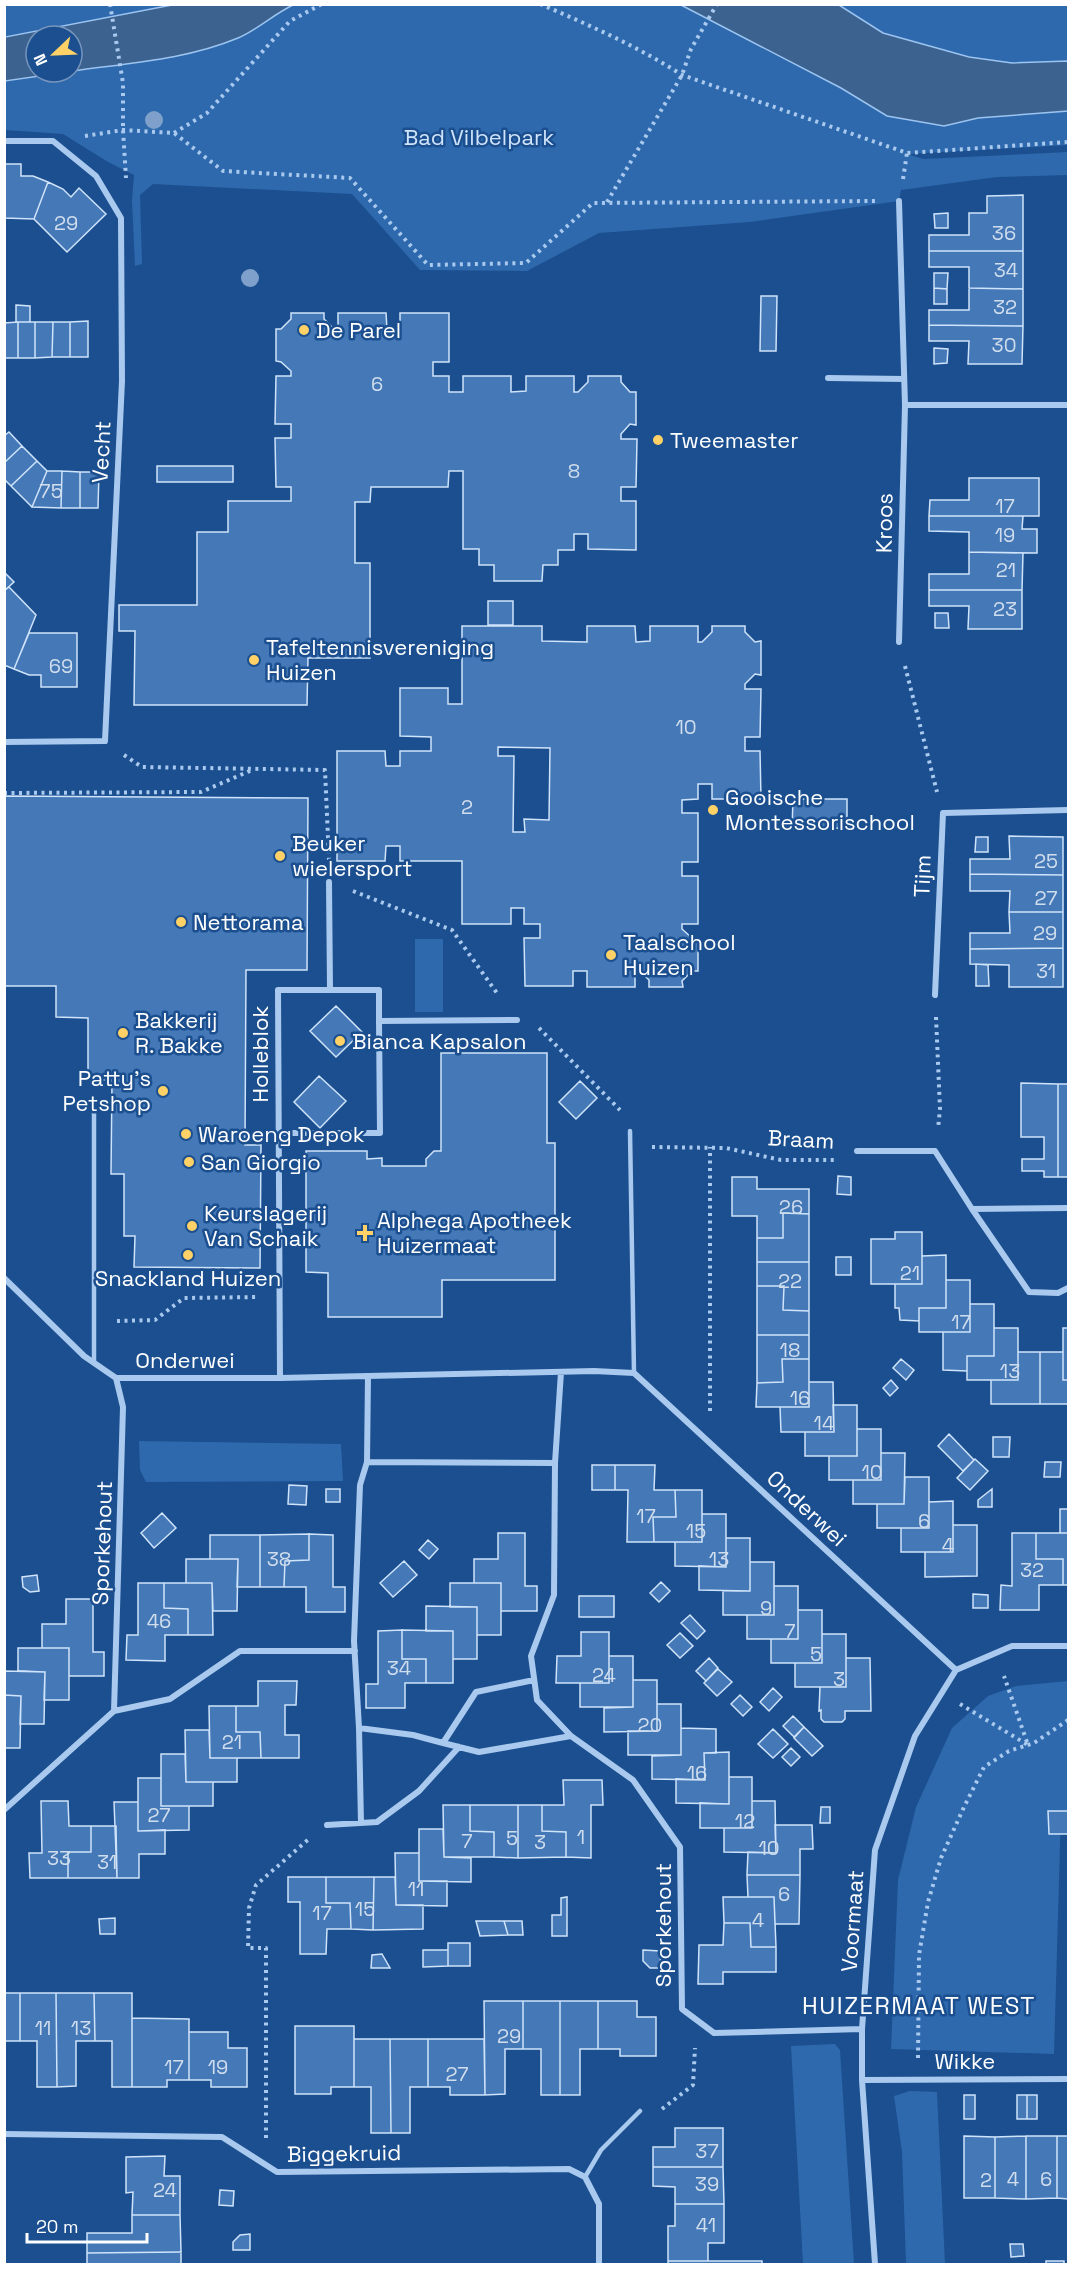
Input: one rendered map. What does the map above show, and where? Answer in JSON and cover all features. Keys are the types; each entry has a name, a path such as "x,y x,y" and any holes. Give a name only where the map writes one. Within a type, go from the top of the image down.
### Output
{"street":[{"path":"4,141 53,141 96,176 121,218"},
{"name":"Kroos","path":"899,201 904,379 899,642"},
{"name":"Vecht","path":"105,741 122,381 121,218"},
{"path":"828,378 904,379"},
{"path":"904,405 1068,405"},
{"path":"4,742 105,741"},
{"path":"943,813 1068,810"},
{"name":"Tijm","path":"935,995 943,813"},
{"path":"329,882 330,990"},
{"name":"Holleblok","path":"279,1133 380,1133 379,990 278,990 280,1378"},
{"path":"379,1021 517,1020"},
{"name":"Braam","path":"857,1151 935,1151"},
{"path":"935,1151 1029,1292 1058,1293 1068,1288"},
{"path":"972,1209 1068,1208"},
{"name":"Onderwei","path":"4,1278 84,1356 116,1378 634,1373 956,1670"},
{"name":"Sporkehout","path":"561,1372 555,1463 554,1594 531,1656 537,1700 571,1736 633,1780 680,1847 682,2009 696,2020"},
{"path":"361,1823 354,1641 360,1485 366,1462 368,1376"},
{"name":"Sporkehout","path":"114,1711 123,1407 116,1378"},
{"path":"366,1462 555,1463"},
{"path":"956,1670 1012,1646 1068,1646"},
{"path":"4,1810 114,1711 170,1699 240,1651 355,1651"},
{"name":"Voormaat","path":"875,2265 862,2080 862,2029 875,1850 915,1736 956,1670"},
{"path":"443,1743 476,1692 534,1680"},
{"path":"359,1728 413,1734 479,1752 571,1736"},
{"path":"327,1825 377,1822 418,1791 459,1747"},
{"path":"696,2020 714,2033 862,2029"},
{"name":"Wikke","path":"862,2080 1068,2079"},
{"name":"Biggekruid","path":"4,2134 222,2137 277,2172 569,2169 585,2177"},
{"path":"585,2177 599,2204 599,2265"}],"lane":[{"path":"94,1112 94,1363"},
{"path":"630,1131 634,1373"},
{"path":"585,2177 601,2150 640,2111"}],"path":[{"path":"110,4 123,83 126,174 121,218"},
{"path":"174,133 207,113 290,21 322,4"},
{"path":"540,4 654,57 682,75 907,153 1068,142"},
{"path":"607,203 682,75 691,49 717,4"},
{"path":"123,130 174,133 223,171 350,178 428,265 526,263 593,203 899,201"},
{"path":"899,642 943,813"},
{"path":"105,741 142,767 326,770 329,882 452,930 517,1020 531,1020 630,1120 630,1131"},
{"path":"4,793 201,792 256,769"},
{"path":"935,995 940,1109 935,1151"},
{"path":"710,1147 710,1442"},
{"name":"Braam","path":"630,1148 726,1148 781,1160 845,1160 857,1151"},
{"path":"94,1322 154,1320 184,1298 279,1296"},
{"path":"995,1653 1028,1744"},
{"path":"942,1693 1028,1744"},
{"path":"918,2080 919,1955 928,1902 941,1858 984,1767 1068,1720"},
{"path":"266,2165 266,1948 248,1948 249,1908 256,1885 294,1850 327,1825"},
{"path":"640,2111 662,2109 693,2085 696,2020"}],"green space":[{"name":"Bad Vilbelpark","path":"5,5 1068,5 1068,145 907,154 923,159 1068,152 1068,175 997,177 901,190 899,201 750,222 599,233 527,271 420,270 352,194 153,184 140,195 142,264 135,266 132,201 134,175 63,134 5,130"},
{"path":"415,939 443,939 443,1012 415,1012"},
{"path":"139,1441 341,1444 343,1481 146,1482 140,1470"},
{"path":"1068,1681 1068,1811 1061,1811 1054,2054 891,2049 898,1880 916,1807 952,1728 988,1696 1016,1686"},
{"path":"835,2044 840,2050 854,2264 803,2264 791,2046"},
{"path":"910,2091 937,2092 945,2264 906,2264 902,2152 894,2096"}],"shaded area":[{"path":"172,5 293,5 245,35 218,45 156,60 84,69 84,24 73,24"},
{"path":"681,5 839,5 883,33 969,57 1012,63 1068,61 1068,111 978,118 944,126 887,116 841,88"},
{"path":"24,33 24,78 5,81 5,37"}],"building":[{"path":"4,164 21,164 21,176 33,176 48,182 34,219 4,218"},
{"path":"48,182 63,189 71,197 79,188 106,214 67,252 34,219"},
{"path":"1023,195 1023,251 929,251 929,235 969,235 969,213 987,213 987,196"},
{"path":"948,213 948,228 935,228 934,214"},
{"path":"929,251 1023,251 1023,289 969,288 969,267 929,267"},
{"path":"934,273 948,273 947,289 934,288"},
{"path":"934,288 947,289 947,304 934,304"},
{"path":"969,288 1023,289 1023,326 929,325 929,310 969,310"},
{"path":"761,296 777,296 776,351 760,351"},
{"path":"16,305 30,306 30,322 16,322"},
{"path":"291,313 324,313 324,319 334,329 338,329 338,313 386,313 387,329 400,329 400,313 449,313 449,362 433,362 433,376 449,376 449,392 463,392 463,376 511,376 511,392 526,391 526,376 574,376 574,392 578,392 588,382 588,376 621,376 621,382 630,392 636,392 636,425 630,424 621,434 621,439 637,439 636,487 621,487 621,501 636,501 636,550 588,549 588,534 574,534 574,550 558,550 558,565 543,565 542,581 494,581 494,565 479,565 479,549 463,549 463,471 449,471 448,487 371,487 370,502 355,502 355,563 370,563 370,658 308,658 307,705 134,705 135,631 119,631 119,605 197,605 197,532 228,532 228,501 291,501 291,487 276,487 275,438 291,438 291,424 275,424 276,376 291,376 291,371 281,362 276,361 276,329 281,329 291,319"},
{"path":"88,321 88,357 70,357 70,322"},
{"path":"18,322 35,322 35,358 18,358"},
{"path":"18,322 18,358 4,358 4,323"},
{"path":"35,322 53,322 52,357 35,358"},
{"path":"53,322 70,322 70,357 52,357"},
{"path":"929,325 1023,326 1022,364 968,364 969,341 929,341"},
{"path":"934,348 948,349 947,363 934,364"},
{"path":"9,432 22,446 4,463 4,436"},
{"path":"22,446 37,461 11,486 4,479 4,463"},
{"path":"37,461 47,471 32,507 11,486"},
{"path":"157,466 233,466 233,482 157,482"},
{"path":"47,471 62,471 61,508 32,507"},
{"path":"62,471 80,472 80,508 61,508"},
{"path":"80,472 99,472 98,508 80,508"},
{"path":"969,478 1039,478 1039,516 929,516 930,500 969,500"},
{"path":"929,516 1023,516 1022,529 1037,529 1037,553 969,552 969,532 929,531"},
{"path":"969,552 1023,553 1022,590 929,590 929,574 969,574"},
{"path":"4,572 14,582 4,591"},
{"path":"9,587 36,615 14,669 4,665 4,591"},
{"path":"929,590 1022,590 1022,629 968,629 969,606 929,606"},
{"path":"488,601 513,601 513,625 488,625"},
{"path":"935,613 948,613 949,628 935,628"},
{"path":"462,626 542,626 542,641 587,642 587,626 635,626 636,642 650,641 650,626 698,626 698,642 702,642 712,632 712,626 745,626 745,632 755,642 761,641 761,675 755,674 745,684 745,689 761,689 760,737 745,737 745,751 760,751 761,799 712,799 712,784 698,784 698,799 682,800 682,813 698,813 698,862 682,862 682,876 698,876 698,924 682,924 682,929 692,938 698,939 698,971 692,971 682,981 683,987 649,987 649,980 640,971 635,971 635,987 587,987 587,971 573,971 573,986 525,986 524,938 540,938 540,924 524,924 524,908 511,908 511,924 462,924 462,861 400,861 400,846 386,846 385,861 337,861 337,751 385,751 386,766 400,766 400,751 431,751 431,737 400,736 400,688 448,688 448,704 462,704","holes":["498,747 550,748 549,820 524,819 525,832 513,832 514,756 498,756"]},
{"path":"29,633 77,633 77,687 41,687 41,675 29,675 14,669"},
{"path":"4,796 308,798 307,970 246,970 245,1145 261,1145 260,1268 134,1267 135,1236 124,1236 124,1174 111,1174 112,1080 88,1080 88,1018 56,1017 56,986 4,986"},
{"path":"793,799 847,799 847,828 792,829"},
{"path":"1009,836 1063,837 1063,875 970,874 970,859 1010,859"},
{"path":"976,837 988,837 988,852 975,852"},
{"path":"970,874 1063,875 1063,912 1009,912 1010,891 970,891"},
{"path":"1009,912 1063,912 1063,948 970,949 970,933 1010,933"},
{"path":"1063,948 1063,987 1009,987 1009,965 970,964 970,949"},
{"path":"976,964 988,965 989,986 976,986"},
{"path":"336,1006 362,1032 336,1057 310,1031"},
{"path":"441,1053 547,1053 547,1143 555,1143 555,1280 442,1280 442,1317 328,1317 328,1273 306,1272 306,1151 367,1151 367,1159 382,1158 382,1166 426,1166 426,1159 434,1151 441,1151"},
{"path":"319,1076 346,1101 320,1128 294,1102"},
{"path":"580,1081 597,1098 576,1119 559,1102"},
{"path":"1021,1083 1058,1084 1058,1177 1044,1177 1044,1171 1022,1171 1022,1159 1044,1159 1044,1137 1021,1137"},
{"path":"1058,1084 1068,1084 1068,1177 1058,1177"},
{"path":"838,1176 851,1177 851,1195 837,1194"},
{"path":"732,1177 757,1177 757,1189 809,1189 809,1214 783,1213 783,1238 757,1238 757,1216 732,1216"},
{"path":"783,1213 809,1214 809,1262 757,1262 757,1238 783,1238"},
{"path":"895,1232 922,1232 922,1284 871,1284 871,1239 895,1239"},
{"path":"946,1255 946,1308 919,1308 919,1321 900,1320 899,1308 895,1308 895,1284 922,1284 922,1256"},
{"path":"836,1257 851,1257 851,1275 836,1275"},
{"path":"757,1262 809,1262 809,1311 783,1310 784,1286 757,1286"},
{"path":"946,1280 970,1280 970,1332 919,1332 919,1308 946,1308"},
{"path":"757,1286 784,1286 783,1310 809,1311 809,1335 757,1335"},
{"path":"970,1304 994,1304 994,1356 967,1356 967,1371 943,1370 943,1332 970,1332"},
{"path":"994,1328 1018,1328 1018,1380 967,1380 967,1356 994,1356"},
{"path":"1063,1328 1068,1328 1068,1380 1063,1380"},
{"path":"757,1335 809,1335 809,1359 782,1359 783,1382 757,1383"},
{"path":"1018,1352 1040,1352 1040,1404 991,1404 991,1380 1018,1380"},
{"path":"1040,1352 1063,1352 1063,1380 1068,1380 1068,1404 1040,1404"},
{"path":"782,1359 809,1359 809,1407 756,1407 757,1383 783,1382"},
{"path":"901,1359 914,1370 906,1380 893,1368"},
{"path":"891,1380 898,1388 890,1396 883,1388"},
{"path":"809,1382 833,1382 834,1432 781,1432 780,1407 809,1407"},
{"path":"833,1405 857,1405 857,1456 805,1456 805,1432 834,1432"},
{"path":"857,1429 881,1429 881,1480 829,1480 829,1456 857,1456"},
{"path":"949,1434 974,1460 963,1471 938,1446"},
{"path":"993,1437 1010,1437 1009,1457 993,1457"},
{"path":"881,1453 905,1453 904,1504 853,1504 853,1480 881,1480"},
{"path":"975,1459 988,1471 970,1490 957,1478"},
{"path":"1045,1462 1061,1462 1060,1477 1044,1477"},
{"path":"592,1465 615,1465 615,1490 592,1490"},
{"path":"615,1465 655,1465 654,1490 675,1490 676,1517 653,1517 654,1542 627,1542 628,1490 615,1490"},
{"path":"905,1477 929,1477 929,1528 877,1528 877,1504 904,1504"},
{"path":"289,1485 307,1486 306,1505 288,1504"},
{"path":"326,1489 340,1489 340,1502 326,1502"},
{"path":"992,1489 992,1507 978,1507 978,1500"},
{"path":"675,1490 702,1490 702,1542 654,1542 653,1517 676,1517"},
{"path":"953,1501 953,1552 901,1552 901,1528 929,1528 929,1502"},
{"path":"1060,1509 1068,1509 1068,1533 1060,1533"},
{"path":"162,1513 176,1528 154,1548 141,1533"},
{"path":"702,1514 726,1514 726,1567 675,1566 675,1542 702,1542"},
{"path":"953,1525 977,1525 977,1576 925,1577 925,1552 953,1552"},
{"path":"498,1533 525,1533 525,1586 537,1586 537,1611 501,1611 501,1583 474,1583 474,1559 498,1559"},
{"path":"1012,1533 1036,1533 1036,1559 1063,1559 1063,1585 1039,1585 1039,1610 1000,1610 1001,1585 1012,1586"},
{"path":"1036,1533 1068,1533 1068,1585 1063,1585 1063,1559 1036,1559"},
{"path":"309,1534 333,1535 333,1587 345,1587 345,1612 306,1612 306,1587 284,1587 285,1561 309,1560"},
{"path":"309,1534 309,1560 285,1561 284,1587 260,1587 260,1535"},
{"path":"210,1535 260,1535 260,1587 237,1587 238,1559 210,1559"},
{"path":"726,1538 750,1538 750,1591 699,1590 699,1566 726,1567"},
{"path":"428,1540 438,1549 429,1559 419,1550"},
{"path":"186,1559 238,1559 237,1611 213,1611 212,1583 186,1583"},
{"path":"404,1561 417,1575 393,1597 380,1583"},
{"path":"750,1562 774,1562 774,1615 723,1615 723,1591 750,1591"},
{"path":"37,1575 39,1591 30,1592 23,1587 22,1577"},
{"path":"661,1582 670,1591 659,1602 650,1593"},
{"path":"138,1583 164,1583 164,1608 188,1609 188,1635 165,1635 165,1661 126,1660 127,1635 138,1635"},
{"path":"164,1583 212,1583 213,1635 188,1635 188,1609 164,1608"},
{"path":"450,1583 501,1583 501,1635 477,1635 477,1607 450,1607"},
{"path":"774,1586 798,1586 798,1639 747,1639 747,1615 774,1615"},
{"path":"973,1594 988,1595 988,1608 973,1608"},
{"path":"579,1596 614,1596 614,1617 579,1617"},
{"path":"66,1599 93,1599 93,1652 104,1652 104,1676 69,1676 69,1648 42,1648 42,1624 66,1624"},
{"path":"426,1606 477,1607 477,1659 453,1659 453,1631 426,1631"},
{"path":"798,1610 822,1610 822,1663 771,1663 771,1639 798,1639"},
{"path":"690,1615 705,1631 697,1639 681,1623"},
{"path":"402,1630 402,1659 426,1659 426,1683 405,1683 405,1708 366,1708 366,1684 378,1684 378,1631"},
{"path":"402,1630 453,1631 453,1683 426,1683 426,1659 402,1659"},
{"path":"581,1632 609,1632 609,1683 556,1683 557,1656 581,1656"},
{"path":"680,1633 693,1646 680,1658 667,1645"},
{"path":"822,1634 846,1634 846,1687 795,1687 795,1663 822,1663"},
{"path":"18,1648 69,1648 69,1700 44,1700 45,1672 18,1671"},
{"path":"609,1656 633,1656 633,1707 580,1707 580,1683 609,1683"},
{"path":"709,1658 718,1668 706,1681 696,1671"},
{"path":"846,1658 870,1658 871,1711 845,1711 845,1719 842,1722 824,1722 821,1719 821,1710 819,1711 820,1687 846,1687"},
{"path":"718,1669 732,1682 717,1696 704,1683"},
{"path":"4,1671 45,1672 44,1724 20,1724 21,1696 4,1695"},
{"path":"633,1680 657,1680 657,1731 604,1732 604,1708 633,1707"},
{"path":"258,1681 297,1681 296,1705 285,1705 285,1735 299,1735 299,1758 261,1758 260,1732 236,1732 236,1706 258,1706"},
{"path":"773,1688 782,1697 769,1711 760,1702"},
{"path":"4,1695 21,1696 20,1748 4,1748"},
{"path":"740,1695 752,1707 743,1716 731,1704"},
{"path":"657,1704 681,1704 681,1755 628,1755 628,1731 657,1731"},
{"path":"209,1706 236,1706 236,1732 260,1732 261,1758 210,1758"},
{"path":"793,1716 804,1727 794,1737 783,1726"},
{"path":"804,1727 823,1746 812,1756 794,1738"},
{"path":"681,1728 716,1729 716,1753 704,1753 705,1780 652,1779 652,1756 681,1755"},
{"path":"773,1729 788,1744 773,1758 758,1744"},
{"path":"185,1730 209,1730 210,1758 237,1758 237,1782 186,1782"},
{"path":"791,1748 800,1757 791,1766 782,1757"},
{"path":"729,1752 729,1804 676,1803 676,1779 705,1780 704,1753"},
{"path":"161,1754 185,1754 186,1782 213,1782 213,1806 161,1806"},
{"path":"729,1777 752,1777 752,1828 700,1828 700,1803 729,1804"},
{"path":"138,1778 161,1778 161,1806 189,1806 189,1830 138,1831"},
{"path":"563,1780 602,1780 603,1805 591,1805 591,1858 566,1857 566,1832 542,1831 542,1805 564,1805"},
{"path":"41,1801 68,1801 69,1826 91,1826 91,1852 68,1852 68,1878 30,1878 29,1853 42,1853"},
{"path":"752,1801 775,1801 776,1853 724,1852 724,1828 752,1828"},
{"path":"114,1802 138,1802 138,1831 165,1830 165,1854 139,1854 139,1878 117,1878"},
{"path":"443,1805 470,1805 470,1831 494,1832 494,1857 444,1857"},
{"path":"470,1805 518,1805 518,1858 494,1857 494,1832 470,1831"},
{"path":"518,1805 542,1805 542,1831 566,1832 566,1857 518,1858"},
{"path":"821,1807 830,1807 830,1823 820,1823"},
{"path":"1048,1811 1068,1811 1068,1834 1049,1834"},
{"path":"775,1825 812,1825 813,1849 800,1849 800,1875 747,1875 748,1852 776,1853"},
{"path":"91,1826 116,1826 117,1878 68,1878 68,1852 91,1852"},
{"path":"419,1829 443,1829 444,1857 471,1858 471,1882 419,1881"},
{"path":"395,1853 419,1853 419,1881 447,1881 447,1906 396,1905"},
{"path":"747,1875 800,1875 799,1924 775,1924 774,1897 748,1897"},
{"path":"288,1877 326,1877 326,1903 350,1903 351,1929 327,1929 326,1954 300,1954 300,1902 288,1902"},
{"path":"326,1877 374,1877 373,1930 351,1929 350,1903 326,1903"},
{"path":"374,1877 395,1877 396,1905 423,1905 423,1929 373,1930"},
{"path":"567,1897 567,1936 552,1936 552,1915 561,1915 561,1898"},
{"path":"723,1897 774,1897 776,1947 751,1947 750,1923 724,1923"},
{"path":"115,1918 115,1934 100,1934 99,1919"},
{"path":"476,1921 504,1921 508,1935 480,1936"},
{"path":"504,1921 522,1921 523,1935 508,1935"},
{"path":"724,1923 750,1923 751,1947 776,1947 776,1972 723,1972 723,1984 698,1984 699,1945 723,1945"},
{"path":"448,1943 470,1943 470,1966 448,1966"},
{"path":"423,1950 448,1950 448,1966 423,1967"},
{"path":"643,1950 660,1951 661,1968 650,1968 643,1961"},
{"path":"382,1954 390,1968 371,1968 372,1955"},
{"path":"4,1993 20,1993 20,2041 4,2041"},
{"path":"20,1993 56,1993 57,2087 37,2087 37,2041 20,2041"},
{"path":"56,1993 94,1993 95,2041 76,2041 76,2086 57,2087"},
{"path":"94,1993 132,1993 132,2087 112,2087 112,2041 95,2041"},
{"path":"484,2001 523,2001 523,2049 505,2049 505,2094 485,2095"},
{"path":"523,2001 560,2001 560,2095 541,2095 541,2049 523,2049"},
{"path":"560,2001 598,2001 598,2049 580,2049 580,2095 560,2095"},
{"path":"598,2001 637,2001 637,2017 656,2017 656,2056 620,2056 620,2049 598,2049"},
{"path":"132,2018 189,2019 189,2080 167,2080 167,2087 132,2087"},
{"path":"295,2026 354,2026 354,2087 331,2087 331,2094 295,2094"},
{"path":"189,2032 228,2032 228,2048 247,2048 247,2087 211,2087 211,2080 189,2080"},
{"path":"354,2039 390,2039 391,2133 371,2133 371,2087 354,2087"},
{"path":"390,2039 428,2039 428,2087 410,2087 410,2133 391,2133"},
{"path":"428,2039 484,2039 485,2095 450,2095 450,2087 428,2087"},
{"path":"964,2095 975,2095 975,2119 964,2119"},
{"path":"1017,2095 1027,2095 1027,2119 1017,2119"},
{"path":"1027,2095 1037,2095 1037,2119 1027,2119"},
{"path":"675,2128 723,2128 723,2167 653,2167 653,2147 675,2147"},
{"path":"964,2136 995,2137 995,2198 964,2198"},
{"path":"1026,2136 1026,2199 995,2198 995,2137"},
{"path":"1026,2136 1057,2136 1057,2198 1026,2199"},
{"path":"1057,2136 1068,2136 1068,2199 1057,2198"},
{"path":"165,2156 164,2176 180,2176 180,2215 132,2215 133,2192 126,2193 126,2157"},
{"path":"653,2167 723,2167 724,2204 675,2204 675,2187 653,2186"},
{"path":"220,2190 234,2191 233,2206 219,2205"},
{"path":"675,2204 724,2204 724,2243 708,2243 708,2261 668,2261 668,2226 675,2226"},
{"path":"132,2215 180,2215 181,2252 87,2253 87,2233 132,2233"},
{"path":"250,2234 250,2250 233,2250 233,2242 240,2235"},
{"path":"1010,2244 1023,2244 1024,2256 1011,2257"},
{"path":"181,2252 181,2264 87,2264 87,2253"},
{"path":"668,2261 762,2261 762,2264 668,2264"},
{"path":"1046,2261 1064,2261 1064,2264 1046,2264"}],"place":[{"name":"De Parel","path":"304,330"},
{"name":"Tweemaster","path":"658,440"},
{"name":"Tafeltennisvereniging Huizen","path":"254,660"},
{"name":"Gooische Montessorischool","path":"713,810"},
{"name":"Beuker wielersport","path":"280,856"},
{"name":"Nettorama","path":"181,922"},
{"name":"Taalschool Huizen","path":"611,955"},
{"name":"Bakkerij R. Bakke","path":"123,1033"},
{"name":"Bianca Kapsalon","path":"340,1041"},
{"name":"Patty's Petshop","path":"163,1091"},
{"name":"Waroeng Depok","path":"186,1134"},
{"name":"San Giorgio","path":"189,1162"},
{"name":"Keurslagerij Van Schaik","path":"192,1226"},
{"name":"Alphega Apotheek Huizermaat","path":"365,1233"},
{"name":"Snackland Huizen","path":"188,1255"}],"district":[{"name":"HUIZERMAAT WEST","path":"919,2005"}]}
